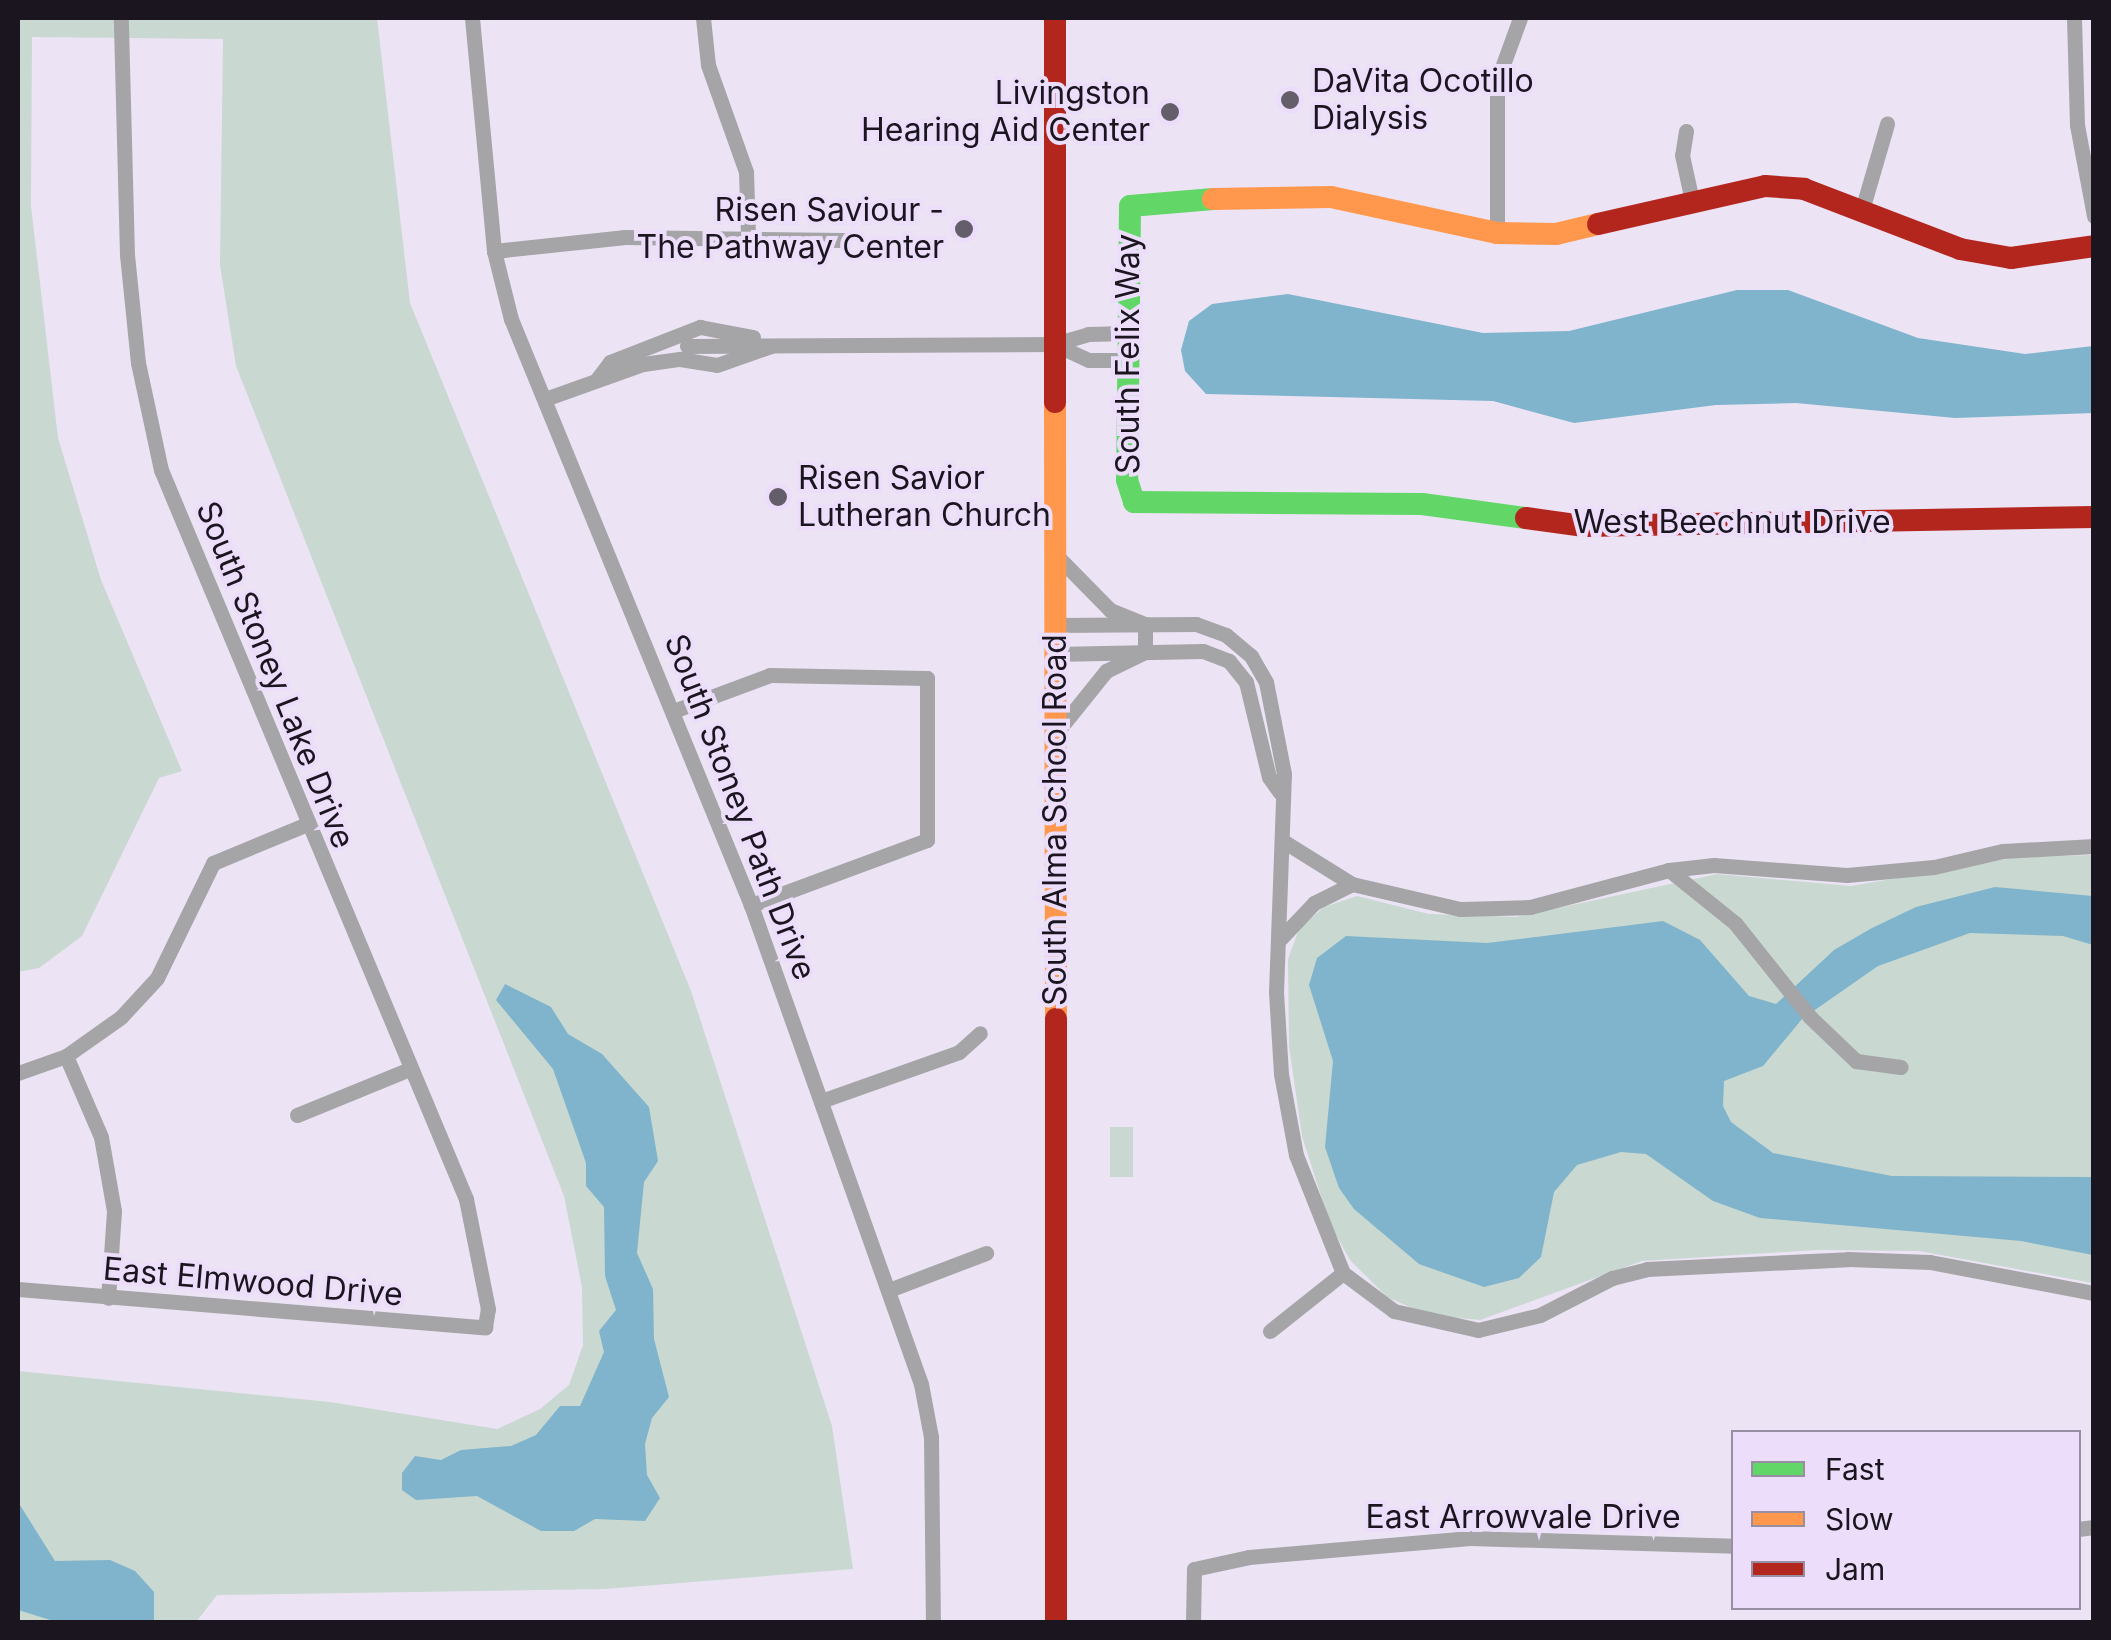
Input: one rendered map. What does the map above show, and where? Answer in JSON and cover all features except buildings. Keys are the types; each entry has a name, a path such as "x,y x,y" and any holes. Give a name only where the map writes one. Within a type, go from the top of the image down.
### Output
{"street":[{"name":"South Stoney Lake Drive","path":"121,18 129,273 138,362 161,470 475,1229 488,1309 485,1327"},
{"name":"South Stoney Path Drive","path":"472,18 494,251 511,319 676,710 752,906 889,1290 931,1437 934,1622"},
{"path":"703,18 708,65 746,172 748,236"},
{"name":"South Alma School Road","path":"1055,18 1056,1622"},
{"path":"1520,18 1497,82 1497,233 1584,230 1765,186 1804,189 1960,249 2011,258 2094,246"},
{"path":"2074,18 2077,125 2094,216"},
{"path":"1862,210 1887,124"},
{"path":"1686,130 1682,155 1692,201"},
{"name":"South Felix Way","path":"1134,502 1127,480 1130,206 1146,200 1331,197 1497,233"},
{"path":"494,251 625,236 844,240"},
{"path":"598,378 610,362 664,343 685,348 775,344 1054,344 1088,334 1128,334"},
{"path":"1054,344 1088,360 1128,360"},
{"path":"545,400 685,348"},
{"name":"West Beechnut Drive","path":"1134,502 1422,504 1584,526 2094,517"},
{"path":"1054,553 1110,610 1145,624"},
{"path":"1145,624 1145,652"},
{"path":"1054,625 1196,624 1215,631 1251,656 1266,682 1278,725 1283,841 1278,1026 1293,1139 1343,1272 1405,1316 1478,1330 1540,1316 1612,1278 1699,1265 1930,1262 2094,1293"},
{"path":"1209,654 1215,631"},
{"path":"1055,735 1106,671 1145,652"},
{"path":"1054,654 1209,654 1229,661 1246,682 1269,777 1280,793"},
{"path":"676,710 770,675 927,678 928,840 752,906"},
{"path":"18,1073 66,1056 121,1017 157,978 213,863 306,824"},
{"path":"1283,841 1352,884 1460,909 1530,908 1669,870 1714,865 1847,875 1934,867 2003,851 2094,846"},
{"path":"1669,870 1735,923 1810,1016 1856,1060 1901,1067"},
{"path":"1281,938 1314,902 1352,884"},
{"path":"822,1101 959,1052 980,1033"},
{"path":"66,1056 100,1137 114,1211 108,1298"},
{"path":"297,1115 410,1069"},
{"path":"889,1290 986,1253"},
{"path":"1270,1331 1343,1272"},
{"name":"East Elmwood Drive","path":"18,1289 485,1327"},
{"name":"East Arrowvale Drive","path":"1193,1622 1194,1569 1345,1545 1470,1538 1731,1546"}],"shaded area":[{"path":"18,18 377,18 410,303 691,991 832,1426 853,1569 605,1589 217,1595 196,1622 18,1622 18,1371 330,1402 497,1429 540,1409 569,1385 583,1345 582,1287 564,1196 236,366 220,265 223,39 32,37 31,206 58,438 101,580 182,771 159,778 82,936 39,968 18,972"},
{"path":"2093,855 2093,1283 1919,1251 1817,1250 1642,1261 1480,1320 1428,1315 1387,1297 1350,1260 1330,1224 1302,1136 1289,1046 1288,959 1299,929 1324,907 1357,896 1429,914 1516,917 1717,874 1851,886 2018,857"},
{"path":"1110,1127 1133,1127 1133,1177 1110,1177"}],"water":[{"path":"1737,290 1788,290 1918,338 2025,354 2093,346 2093,413 1955,418 1796,403 1716,405 1574,423 1493,401 1206,394 1185,371 1181,350 1189,321 1212,304 1288,294 1483,333 1569,331"},
{"path":"1995,887 2093,896 2093,945 2063,936 1970,933 1878,966 1802,1019 1763,1066 1724,1081 1723,1106 1731,1122 1773,1153 1892,1176 2093,1177 2093,1255 2021,1241 1760,1218 1713,1201 1646,1154 1621,1152 1577,1165 1554,1192 1541,1257 1519,1278 1484,1287 1419,1264 1354,1209 1339,1188 1325,1147 1333,1061 1309,985 1317,958 1346,936 1487,943 1663,921 1700,940 1749,996 1776,1004 1834,950 1872,928 1916,907"},
{"path":"505,984 551,1007 568,1034 602,1054 649,1107 658,1161 644,1182 637,1253 653,1289 654,1339 669,1397 652,1418 645,1444 647,1475 660,1498 645,1521 595,1519 574,1531 541,1531 477,1496 416,1500 402,1490 402,1473 415,1456 441,1460 461,1450 511,1446 536,1435 560,1406 580,1406 604,1352 599,1331 616,1310 605,1276 604,1207 586,1186 586,1163 553,1069 496,1000"},
{"path":"18,1502 55,1561 110,1560 135,1571 154,1592 154,1622 57,1622 18,1610"}],"traffic: fast":[{"path":"1213,199 1130,206 1127,480 1134,502 1422,504 1526,518"}],"traffic: slow":[{"path":"1213,199 1331,197 1497,233 1556,234 1598,224"},
{"path":"1055,402 1056,1019"}],"traffic: jam":[{"path":"1055,18 1055,402"},
{"path":"1598,224 1765,186 1804,189 1960,249 2011,258 2094,246"},
{"path":"1526,518 1584,526 2094,517"},
{"path":"1056,1019 1056,1622"}],"place":[{"name":"DaVita Ocotillo Dialysis","path":"1290,100"},
{"name":"Livingston Hearing Aid Center","path":"1170,112"},
{"name":"Risen Saviour - The Pathway Center","path":"964,229"},
{"name":"Risen Savior Lutheran Church","path":"778,497"}]}
